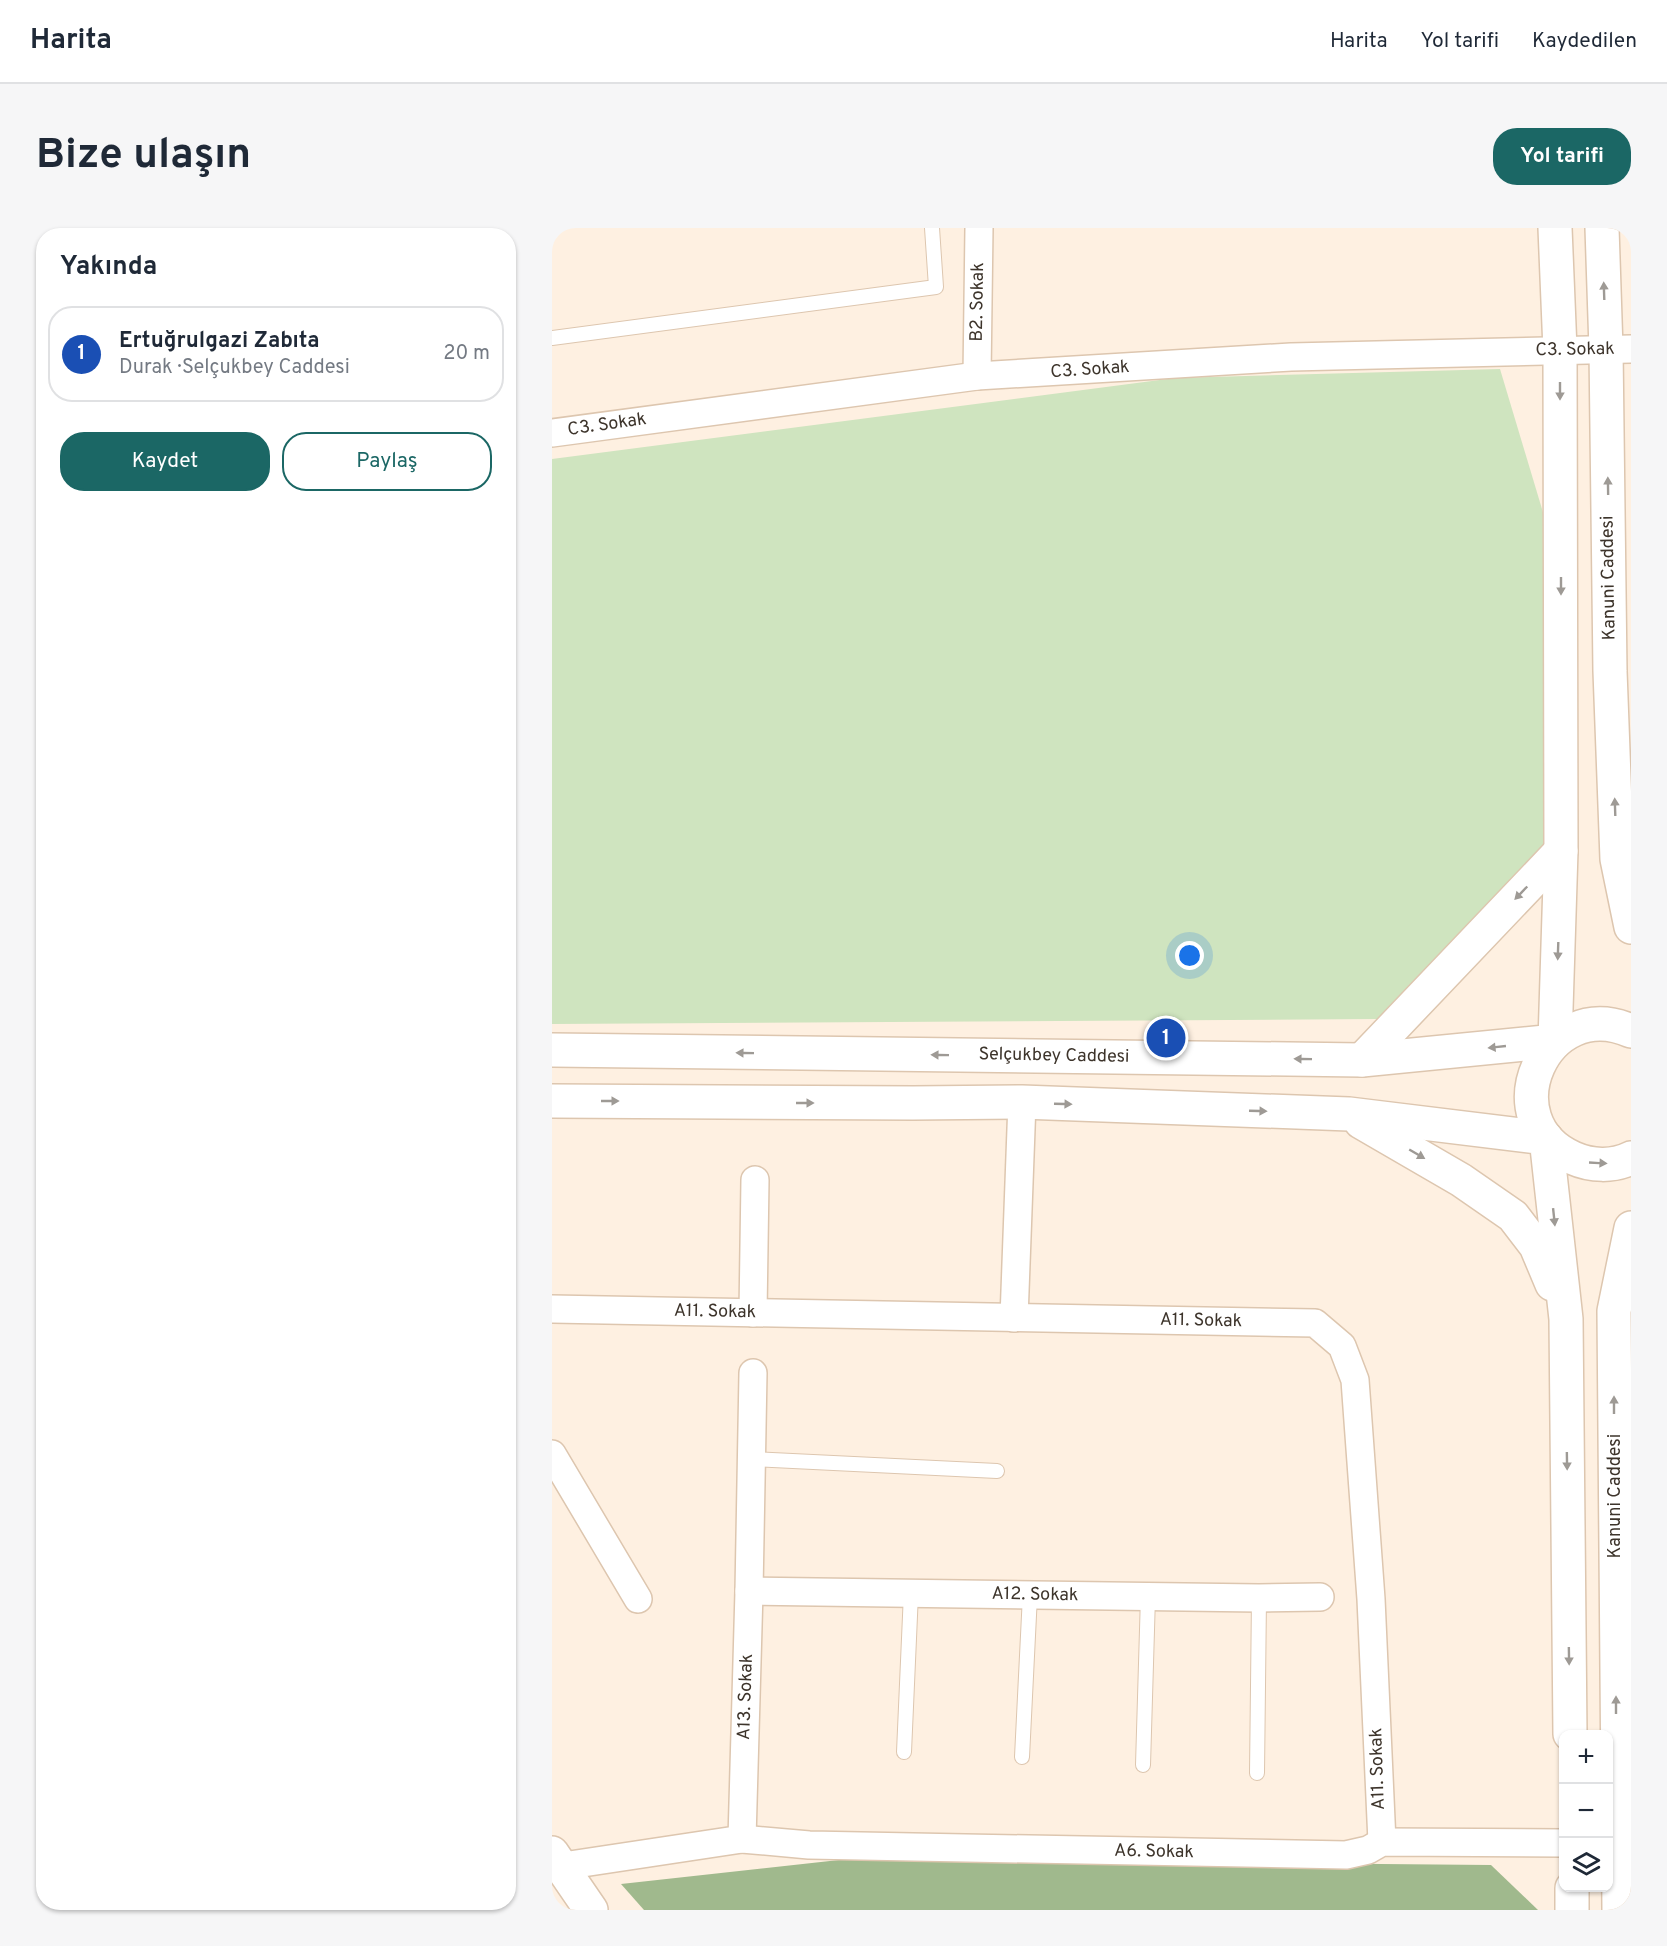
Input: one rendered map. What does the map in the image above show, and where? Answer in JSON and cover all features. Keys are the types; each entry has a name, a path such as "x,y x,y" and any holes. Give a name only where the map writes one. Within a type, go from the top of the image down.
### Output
{"main road":[{"path":"1555,228 1560,350 1561,850 1555,1041"},
{"name":"Kanuni Caddesi","path":"1602,228 1618,349 1616,670 1624,865 1631,927"},
{"path":"1362,1060 1561,850"},
{"path":"1631,1032 1620,1026 1597,1024 1575,1029 1555,1041 1542,1057 1533,1077 1531,1098 1535,1119 1546,1138 1562,1153 1583,1162 1606,1164 1631,1158"},
{"name":"Selçukbey Caddesi","path":"552,1050 1362,1060 1555,1041"},
{"path":"552,1101 1022,1102 1349,1114 1546,1138"},
{"path":"1349,1114 1461,1180 1513,1216 1536,1246 1566,1319"},
{"path":"1546,1138 1566,1319 1570,1730"},
{"name":"Kanuni Caddesi","path":"1619,1910 1622,1303 1631,1228"},
{"path":"557,1859 591,1910"},
{"path":"1572,1892 1572,1910"}],"street":[{"name":"B2. Sokak","path":"977,376 980,228"},
{"name":"C3. Sokak","path":"552,433 977,376 1291,357 1618,349"},
{"path":"1014,1318 1022,1102"},
{"path":"753,1313 756,1180"},
{"name":"A11. Sokak","path":"552,1309 1315,1323 1342,1346 1355,1380 1371,1599 1382,1842"},
{"name":"A13. Sokak","path":"742,1839 753,1374"},
{"path":"552,1454 638,1599"},
{"name":"A12. Sokak","path":"749,1591 1320,1597"},
{"path":"557,1859 742,1839"},
{"name":"A6. Sokak","path":"742,1839 809,1845 1346,1855 1368,1850 1382,1842 1559,1842"}],"lane":[{"path":"552,338 936,286 932,228"},
{"path":"751,1459 997,1471"},
{"path":"904,1752 911,1593"},
{"path":"1022,1757 1030,1595"},
{"path":"1143,1765 1148,1596"},
{"path":"1257,1773 1259,1598"}],"green space":[{"path":"1500,369 1548,529 1554,836 1377,1019 552,1024 552,459 1175,378"},
{"path":"848,1859 1491,1865 1538,1910 644,1910 621,1884"}],"place":[{"name":"Ertuğrulgazi Zabıta","path":"1166,1038"}]}
